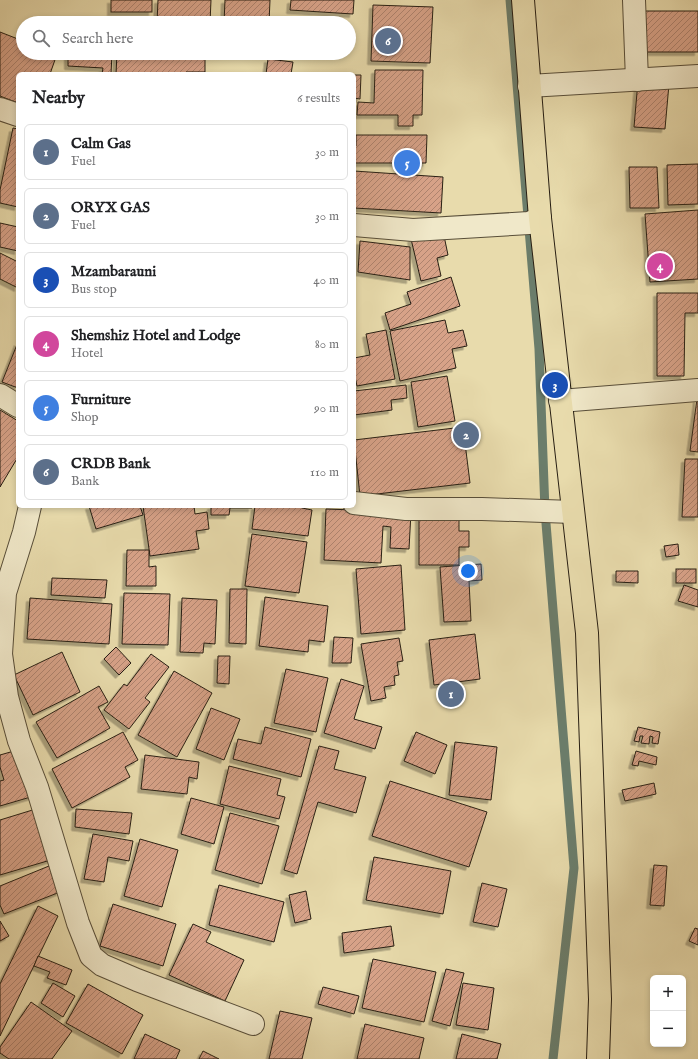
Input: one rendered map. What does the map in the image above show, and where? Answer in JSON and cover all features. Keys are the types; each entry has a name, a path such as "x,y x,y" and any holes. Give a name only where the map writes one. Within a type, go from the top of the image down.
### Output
{"main road":[{"path":"523,0 540,218 587,640 600,999 598,1059"}],"street":[{"path":"634,0 637,80"},
{"path":"529,86 698,76"},
{"path":"0,109 16,114"},
{"path":"356,225 413,230 529,222 540,218"},
{"path":"560,401 698,390"},
{"path":"0,395 16,405"},
{"path":"356,503 406,509 482,509 573,512"},
{"path":"30,508 24,532 5,593 1,654 6,697 19,740 37,787 78,923 91,956 102,965 137,980 253,1024"}],"building":[{"path":"111,0 152,0 152,12 111,12"},
{"path":"158,0 211,0 210,16 157,16"},
{"path":"225,0 270,0 269,16 224,16"},
{"path":"291,0 354,0 353,14 290,10"},
{"path":"373,5 433,7 430,63 371,61"},
{"path":"645,11 698,11 698,52 644,52"},
{"path":"0,32 16,38 16,60 55,60 51,72 16,72 16,102 0,96"},
{"path":"68,60 112,60 111,72 102,72 103,68 68,66"},
{"path":"117,60 205,60 205,72 116,72"},
{"path":"268,60 293,62 291,72 266,72"},
{"path":"375,70 423,70 422,115 413,115 413,126 398,126 398,115 357,115 358,102 374,103"},
{"path":"356,75 361,75 360,99 356,98"},
{"path":"638,81 669,84 665,129 634,127"},
{"path":"13,128 16,129 16,207 0,203 0,190"},
{"path":"356,135 427,135 426,163 356,163"},
{"path":"698,164 698,204 668,205 667,165"},
{"path":"629,167 657,167 659,208 630,208"},
{"path":"356,171 443,177 441,213 356,208"},
{"path":"698,210 698,279 650,282 645,214"},
{"path":"0,223 16,227 16,251 0,247"},
{"path":"443,231 448,255 437,258 441,276 421,281 411,239"},
{"path":"360,241 410,247 410,280 358,272"},
{"path":"0,253 16,261 16,287 0,279"},
{"path":"451,277 460,306 390,330 385,313 411,304 407,292"},
{"path":"657,293 698,293 698,313 685,313 684,376 657,376"},
{"path":"445,320 448,333 463,330 467,346 452,349 456,368 400,381 390,331"},
{"path":"386,330 395,379 357,386 356,358 370,355 366,334"},
{"path":"16,347 16,387 2,382"},
{"path":"447,376 455,421 418,427 411,382"},
{"path":"406,385 407,398 391,400 392,410 356,415 356,391"},
{"path":"698,399 698,452 690,451"},
{"path":"0,410 16,420 16,460 0,487"},
{"path":"463,427 470,483 360,496 356,459 356,440"},
{"path":"685,459 698,459 698,517 682,517"},
{"path":"90,508 141,508 143,515 96,529"},
{"path":"143,508 194,508 195,514 207,512 209,529 196,531 199,549 150,556"},
{"path":"211,508 230,508 229,515 211,515"},
{"path":"255,508 302,508 312,510 308,536 252,529"},
{"path":"326,509 411,512 409,549 390,548 391,527 383,526 381,563 324,560"},
{"path":"459,511 459,531 469,531 469,547 459,547 459,565 419,565 419,512"},
{"path":"252,534 307,542 299,593 245,586"},
{"path":"678,544 679,555 666,557 664,546"},
{"path":"127,550 149,550 149,567 156,566 156,586 126,586"},
{"path":"481,564 482,580 469,581 471,621 444,622 440,567"},
{"path":"401,565 405,630 361,634 356,569"},
{"path":"676,569 696,569 696,583 676,583"},
{"path":"616,571 638,571 638,583 616,582"},
{"path":"52,578 107,580 105,598 51,595"},
{"path":"684,585 698,590 698,607 678,601"},
{"path":"230,589 247,589 246,644 229,643"},
{"path":"124,593 170,594 168,645 122,644"},
{"path":"265,597 328,606 324,642 309,640 308,652 259,646"},
{"path":"30,598 112,604 109,644 27,639"},
{"path":"182,598 217,600 215,644 204,643 203,653 180,652"},
{"path":"475,634 480,679 434,685 429,640"},
{"path":"334,637 353,638 351,663 332,663"},
{"path":"399,638 403,661 397,662 399,675 394,676 395,685 384,687 386,698 371,701 361,644"},
{"path":"116,647 131,663 119,675 104,659"},
{"path":"62,652 80,692 33,715 14,675"},
{"path":"151,654 169,667 145,698 150,702 129,729 104,710 124,684 127,686"},
{"path":"218,656 230,656 229,684 217,683"},
{"path":"286,669 328,678 316,732 274,723"},
{"path":"174,671 212,693 177,757 138,735"},
{"path":"341,679 364,686 354,719 382,727 375,749 324,733"},
{"path":"99,686 108,702 98,707 110,728 57,758 36,722"},
{"path":"211,708 240,719 224,760 196,749"},
{"path":"265,727 311,739 301,777 233,759 238,739 261,744"},
{"path":"638,727 660,732 658,744 652,743 653,737 650,736 649,744 641,743 643,736 640,736 639,742 634,741"},
{"path":"123,732 138,760 125,767 130,777 72,808 52,769"},
{"path":"416,732 447,745 435,774 404,761"},
{"path":"455,742 497,747 491,800 449,795"},
{"path":"319,746 339,751 334,769 366,777 356,813 318,802 297,874 284,870"},
{"path":"21,749 34,796 0,806 0,781 4,780 0,767 0,755"},
{"path":"636,751 657,757 656,765 639,761 638,766 632,765"},
{"path":"145,755 199,762 197,779 189,777 187,794 141,789"},
{"path":"229,766 281,779 277,795 285,797 279,819 220,804"},
{"path":"390,781 487,812 469,867 372,836"},
{"path":"654,783 656,794 625,801 622,790"},
{"path":"191,798 224,807 214,844 181,834"},
{"path":"39,808 54,859 0,875 0,820"},
{"path":"76,809 132,813 129,834 75,827"},
{"path":"230,813 279,826 262,884 215,870"},
{"path":"93,834 133,841 129,861 108,857 104,882 84,879"},
{"path":"140,839 178,850 162,907 124,896"},
{"path":"374,857 451,871 443,914 366,900"},
{"path":"654,865 667,866 664,906 650,905"},
{"path":"49,866 60,892 4,914 0,905 0,886"},
{"path":"482,883 507,889 498,927 473,922"},
{"path":"219,885 284,902 274,942 209,925"},
{"path":"306,891 311,919 295,923 289,895"},
{"path":"113,904 176,924 163,966 100,946"},
{"path":"38,906 58,916 0,1036 0,984"},
{"path":"0,921 9,936 0,941"},
{"path":"193,924 211,932 206,942 244,960 225,1001 169,975"},
{"path":"391,926 394,946 344,953 342,933"},
{"path":"695,928 698,929 698,945 689,941"},
{"path":"38,956 72,970 66,985 47,978 50,972 34,966"},
{"path":"373,959 436,972 424,1022 362,1008"},
{"path":"446,969 464,973 450,1026 432,1021"},
{"path":"53,983 75,996 63,1017 41,1003"},
{"path":"463,983 494,988 488,1030 456,1025"},
{"path":"88,984 143,1015 122,1054 66,1023"},
{"path":"323,987 359,996 354,1014 318,1004"},
{"path":"31,1002 72,1031 52,1059 9,1059 0,1053 0,1047"},
{"path":"280,1011 312,1018 302,1059 269,1059"},
{"path":"365,1024 424,1038 419,1059 357,1059"},
{"path":"145,1034 180,1050 176,1059 134,1059"},
{"path":"462,1034 501,1044 497,1059 456,1059"},
{"path":"203,1051 219,1059 199,1059"}],"waterway":[{"path":"510,0 539,349 545,511 574,868 553,1059"}],"place":[{"name":"CRDB Bank","path":"388,41"},
{"name":"Furniture","path":"407,163"},
{"name":"Shemshiz Hotel and Lodge","path":"660,266"},
{"name":"Mzambarauni","path":"555,385"},
{"name":"ORYX GAS","path":"466,435"},
{"name":"Calm Gas","path":"451,694"}]}
